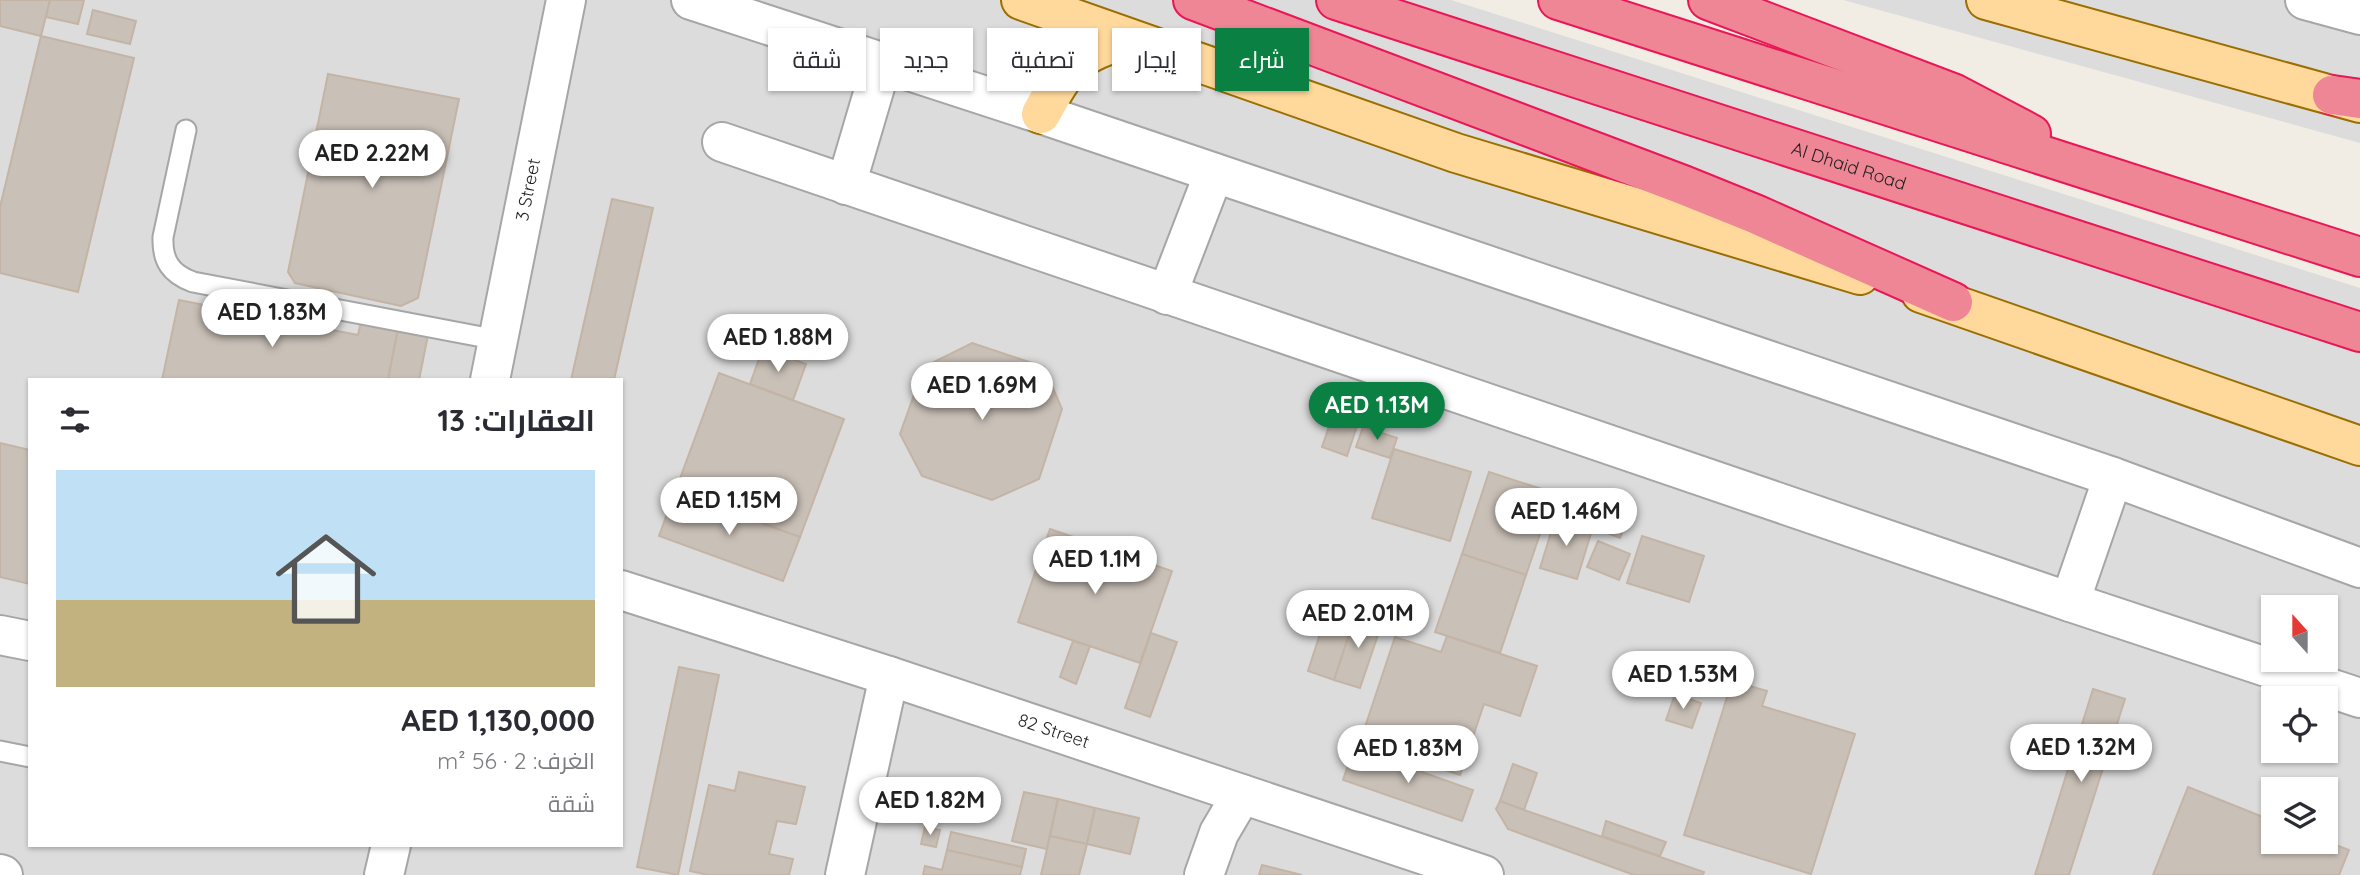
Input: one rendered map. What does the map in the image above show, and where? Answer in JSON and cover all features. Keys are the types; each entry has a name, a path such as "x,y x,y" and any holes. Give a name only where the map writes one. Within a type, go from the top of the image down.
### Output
{"highway":[{"path":"1193,0 1684,185 1953,302"},
{"name":"Al Dhaid Road","path":"1336,0 2360,332"},
{"path":"1558,0 2360,257"},
{"path":"1708,0 1955,94 2043,140 2086,169"}],"main road":[{"path":"1021,0 1112,33"},
{"path":"1986,0 2351,99"},
{"path":"1041,114 1063,74 1077,61 1112,44"},
{"path":"1201,64 1456,153 1953,302 2360,446"}],"street":[{"name":"3 Street","path":"490,378 566,0"},
{"path":"691,0 880,62"},
{"path":"2305,0 2360,15"},
{"path":"846,185 880,73"},
{"path":"970,91 2113,477 2360,568"},
{"path":"722,142 2070,603 2359,694"},
{"path":"1167,295 1214,173"},
{"path":"2070,603 2113,477"},
{"name":"82 Street","path":"623,591 889,676 1483,875"},
{"path":"0,635 28,641"},
{"path":"845,875 889,676"},
{"path":"1204,875 1219,833 1242,794"},
{"path":"384,875 391,847"}],"lane":[{"path":"186,130 163,237 163,253 169,266 179,277 193,282 498,340"},
{"path":"0,751 28,757"}],"shaded area":[{"path":"0,0 1451,0 2360,288 2360,875 0,875"},
{"path":"1843,0 2360,0 2360,143"}],"building":[{"path":"0,0 50,0 41,36 0,26"},
{"path":"50,0 84,0 78,24 46,17"},
{"path":"93,10 136,21 130,44 87,34"},
{"path":"41,36 134,58 78,292 0,273 0,207"},
{"path":"328,74 459,99 418,298 401,306 295,283 288,272"},
{"path":"612,199 653,208 614,378 571,378"},
{"path":"179,300 358,335 361,322 398,329 388,378 162,378"},
{"path":"398,329 428,335 419,378 388,378"},
{"path":"972,343 1044,367 1062,409 1039,479 992,500 922,476 900,434 924,367"},
{"path":"763,348 806,364 793,400 750,384"},
{"path":"719,373 844,419 800,537 675,492"},
{"path":"1334,412 1359,420 1347,456 1322,447"},
{"path":"1363,427 1397,438 1390,458 1356,447"},
{"path":"0,443 28,450 28,584 0,577"},
{"path":"1394,449 1471,472 1450,541 1372,518"},
{"path":"1489,472 1554,493 1526,575 1462,554"},
{"path":"675,492 800,537 783,581 659,536"},
{"path":"1612,503 1631,509 1620,538 1602,531"},
{"path":"1556,516 1593,527 1577,579 1540,568"},
{"path":"1050,529 1172,571 1140,663 1018,622"},
{"path":"1642,536 1704,556 1689,602 1627,583"},
{"path":"1598,541 1630,554 1619,580 1587,567"},
{"path":"1462,554 1526,575 1500,653 1435,632"},
{"path":"1330,603 1357,611 1334,680 1308,671"},
{"path":"1357,611 1383,620 1360,688 1334,680"},
{"path":"1151,633 1177,642 1150,717 1125,708"},
{"path":"1447,636 1537,666 1520,716 1484,704 1460,775 1360,742 1395,637 1441,652"},
{"path":"1073,641 1090,646 1076,684 1060,677"},
{"path":"679,667 719,675 678,875 637,867"},
{"path":"1732,681 1767,691 1762,706 1855,734 1811,874 1684,835"},
{"path":"2093,689 2125,699 2069,875 2035,875"},
{"path":"1675,694 1701,703 1692,728 1666,720"},
{"path":"1354,748 1473,790 1462,821 1343,780"},
{"path":"1513,764 1537,773 1524,810 1500,801"},
{"path":"739,772 805,787 796,824 777,821 769,854 793,859 789,875 708,875 690,871 709,785 735,791"},
{"path":"2188,787 2261,816 2261,854 2338,854 2338,846 2349,850 2339,875 2153,875"},
{"path":"1024,792 1058,799 1047,849 1012,841"},
{"path":"1058,799 1095,808 1087,844 1050,836"},
{"path":"1500,801 1704,872 1703,875 1634,875 1508,829 1496,809"},
{"path":"1095,808 1139,818 1130,854 1087,844"},
{"path":"1606,821 1666,842 1660,856 1602,836"},
{"path":"925,827 940,830 936,847 921,844"},
{"path":"951,832 1026,849 1022,867 947,850"},
{"path":"1050,836 1087,844 1079,875 1041,875"},
{"path":"947,850 1022,867 1020,875 923,875 925,866 942,870"},
{"path":"1262,865 1302,875 1259,875"}]}
